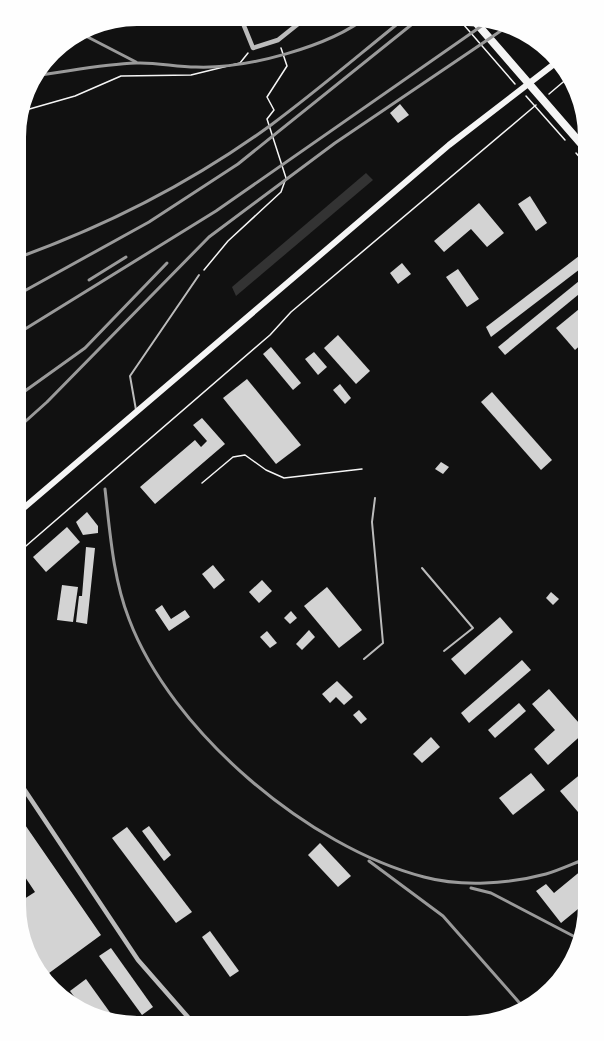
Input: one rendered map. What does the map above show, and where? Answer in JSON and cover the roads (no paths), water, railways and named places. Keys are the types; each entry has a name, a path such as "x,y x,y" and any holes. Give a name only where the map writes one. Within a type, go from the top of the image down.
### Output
{"highway":[{"path":"479,26 578,140"}],"main road":[{"path":"26,506 449,145 509,96 553,66"}],"street":[{"path":"244,26 253,48 278,40 296,26"},
{"path":"26,792 138,960 187,1016"}],"lane":[{"path":"137,413 130,376 200,275"},
{"path":"364,659 383,643 372,522 375,498"},
{"path":"422,568 473,628 444,651"}],"railway":[{"path":"45,74 136,63 196,67 238,64 286,54 332,37 353,26"},
{"path":"26,254 116,217 211,165 271,125 395,26"},
{"path":"26,290 149,222 238,164 410,26"},
{"path":"26,328 216,211 482,26"},
{"path":"26,421 209,237 335,143 501,31"},
{"path":"88,37 136,62"},
{"path":"89,280 126,257"},
{"path":"26,390 85,348 167,263"},
{"path":"105,489 119,587 129,619 149,661 176,702 210,742 249,779 291,812 335,840 380,862 424,877 469,883 517,880 546,874 578,862"},
{"path":"369,861 443,916 519,1003"},
{"path":"471,888 491,893 574,936"}]}
